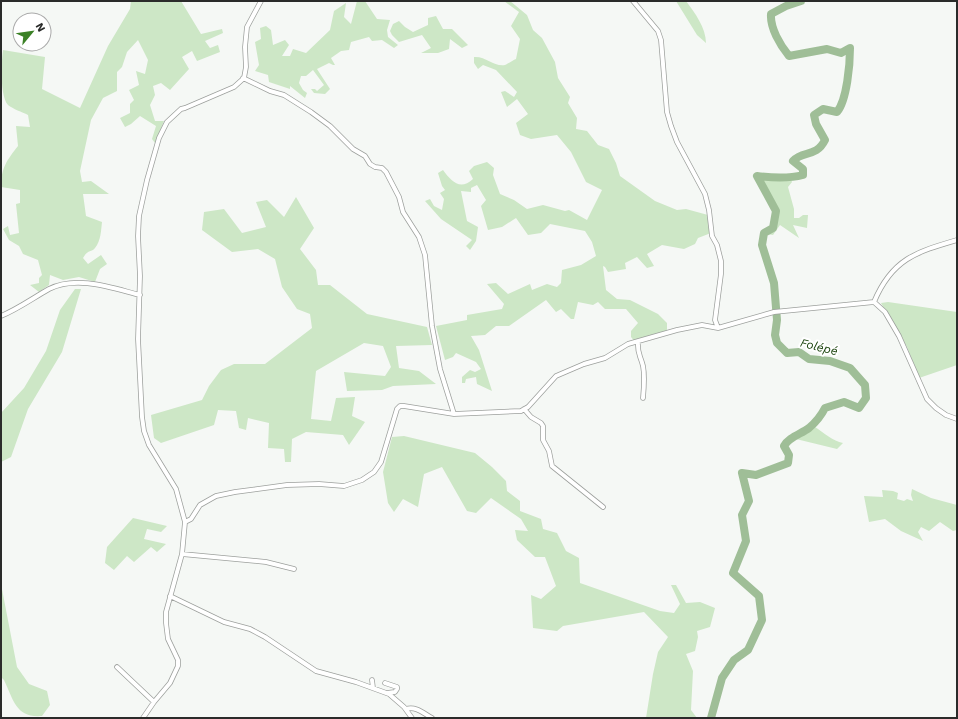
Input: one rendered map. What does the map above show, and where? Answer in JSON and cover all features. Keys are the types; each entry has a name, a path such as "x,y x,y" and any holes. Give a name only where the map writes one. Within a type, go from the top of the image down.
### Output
{"street":[{"path":"143,718 170,683 178,666 178,660 171,648 166,631 166,612 182,554 185,522 176,489 149,445 144,431 138,339 140,294 139,216 155,151 167,122 181,109 234,87 243,78 246,67 245,47 247,27 261,1"},
{"path":"633,1 658,31 662,47 667,112 671,126 677,142 705,194 712,236 717,245 721,261 722,274 715,320 718,328"},
{"path":"243,78 270,91 284,95 311,112 330,126 353,149 365,156 370,164 375,167 382,168 386,172 399,197 403,212 419,237 425,255 432,326 440,368 454,414"},
{"path":"874,302 886,279 893,270 905,261 920,251 957,240"},
{"path":"1,316 51,289 79,282 140,294"},
{"path":"185,522 191,519 200,505 216,496 287,485 319,484 344,486 362,480 374,472 381,462 397,409 400,406 454,414 513,412 524,410 556,376 584,364 605,358 621,347 677,330 702,325 718,328 779,311 874,302 885,312 899,336 927,399 946,415 957,419"},
{"path":"638,341 637,350 643,370 643,398"},
{"path":"524,410 530,418 541,423 543,426 543,440 549,451 552,466 603,507"},
{"path":"182,554 266,562 294,569"},
{"path":"170,596 224,622 250,629 265,637 316,671 356,682 387,694 395,699 412,718"},
{"path":"117,667 154,702"},
{"path":"372,680 373,688"},
{"path":"385,683 397,687 395,692 387,694"},
{"path":"406,710 410,708 418,710 432,718"}],"green space":[{"path":"131,1 181,1 201,34 222,29 223,33 205,41 210,48 218,45 220,52 197,61 192,51 182,57 189,69 170,90 161,83 153,86 155,95 150,105 155,121 164,121 155,143 152,139 156,126 140,116 125,127 120,118 130,113 130,104 134,100 129,90 139,85 136,71 145,74 148,60 138,40 127,52 122,67 117,72 117,91 103,98 91,120 80,171 82,182 91,181 109,194 83,194 86,216 102,222 97,245 94,249 86,253 83,258 88,264 101,255 107,264 100,269 95,282 79,277 63,280 50,275 49,285 39,292 30,285 39,283 39,278 42,275 38,260 23,254 19,246 9,240 3,229 8,226 10,235 19,233 16,204 20,203 20,190 1,187 1,180 5,165 18,146 16,126 30,127 28,115 8,105 5,101 2,87 3,50 45,57 42,89 80,108 108,46 130,9"},
{"path":"357,1 365,1 377,19 390,20 387,30 388,37 398,45 394,48 382,40 372,41 369,37 351,42 349,50 341,51 331,58 335,65 329,63 317,69 330,89 325,94 314,93 311,89 315,89 317,91 324,85 313,70 306,76 301,76 299,83 303,90 307,93 305,98 290,86 290,89 269,82 268,75 255,71 259,65 255,42 261,39 260,28 266,26 271,30 273,45 285,40 289,45 282,56 290,56 293,49 306,53 330,30 334,11 346,3 344,17 351,24"},
{"path":"504,1 510,1 527,15 533,30 542,38 555,62 558,78 570,97 568,103 577,118 576,129 587,131 598,145 609,149 616,163 620,176 655,201 677,210 686,209 708,215 711,233 698,238 695,244 684,249 662,245 647,254 654,266 647,268 637,257 625,263 626,269 608,272 603,266 606,290 617,299 630,300 658,314 667,323 667,332 655,335 637,344 631,337 631,331 638,323 626,309 605,309 598,302 593,305 578,302 574,319 571,319 561,309 556,312 546,300 509,326 496,326 485,335 471,336 479,350 492,391 477,384 476,377 466,379 465,383 462,383 462,377 470,370 475,372 481,369 476,362 456,353 453,357 445,360 436,326 467,320 467,315 502,309 504,304 487,284 496,283 508,294 530,284 532,290 547,284 557,287 561,283 562,270 581,265 596,256 592,242 585,231 550,224 541,233 528,235 516,218 502,227 488,230 481,206 486,200 477,185 471,188 471,192 461,191 467,221 478,227 476,241 470,250 466,246 472,240 441,219 425,201 430,199 434,206 442,210 444,199 440,193 445,190 442,186 438,173 443,170 449,178 456,183 464,184 473,179 469,171 474,166 487,162 494,168 493,175 500,194 514,200 527,209 543,205 565,211 569,210 587,220 602,190 586,182 571,152 557,135 531,139 520,135 516,123 528,114 517,99 507,107 501,92 505,91 514,97 517,92 496,70 483,65 478,69 474,63 474,57 482,58 501,65 505,65 516,59 520,39 511,26 519,12"},
{"path":"676,1 686,1 702,26 706,37 706,43 697,35"},
{"path":"436,16 443,29 452,29 468,45 462,48 450,39 449,49 438,53 421,53 431,48 422,35 399,42 390,31 393,24 399,21 413,32 428,25 428,18"},
{"path":"765,177 777,179 790,177 792,182 788,187 794,209 794,218 808,215 807,228 793,225 799,238 780,225 773,235 767,234 775,223 779,211 767,188 759,182"},
{"path":"296,197 314,228 300,249 316,270 318,285 330,285 367,314 427,327 432,345 396,346 399,368 419,371 436,384 393,386 382,390 347,391 344,372 385,376 391,367 383,346 364,343 316,371 311,419 331,421 336,398 355,397 352,416 365,422 349,445 343,435 306,432 292,439 291,462 285,462 284,449 268,448 269,423 248,418 246,430 239,428 236,411 218,410 214,425 161,443 154,438 151,415 202,400 209,386 221,370 234,364 265,364 312,328 310,314 297,309 282,287 275,259 258,249 232,252 202,230 204,212 224,209 242,233 266,227 256,202 267,200 284,217"},
{"path":"75,289 81,289 62,352 28,409 11,457 1,462 1,413 24,388 46,351 60,310"},
{"path":"888,302 957,312 957,365 919,378 907,347 881,303"},
{"path":"815,427 832,439 843,443 837,449 796,439"},
{"path":"404,436 475,453 492,467 506,481 507,491 520,501 520,511 541,519 543,529 557,533 566,551 579,558 580,583 660,611 674,613 680,604 671,585 676,585 686,603 700,602 715,608 710,627 697,631 698,637 695,651 686,654 693,671 691,710 697,718 646,718 658,652 668,637 644,612 563,626 557,631 533,628 531,595 541,599 556,586 545,557 535,557 517,540 515,530 528,531 521,519 491,498 476,513 467,511 442,467 424,474 418,507 403,499 394,512 388,503 383,472 392,437"},
{"path":"912,489 931,498 957,505 957,530 953,531 940,522 929,531 921,527 918,532 923,541 901,531 885,519 869,522 864,496 883,497 882,490 893,491 898,493 897,499 904,501 907,499 913,501 911,495"},
{"path":"133,518 167,526 161,532 147,529 144,539 166,544 157,552 151,547 134,562 127,556 114,570 105,563 107,547"},
{"path":"1,584 17,667 29,684 47,691 50,705 42,716 33,716 21,711 17,707 4,680 1,677"}],"waterway":[{"name":"Folépé","path":"711,718 722,678 734,660 748,650 762,620 759,596 733,573 746,541 742,515 749,501 742,473 756,475 788,463 789,455 784,446 786,443 812,426 825,408 844,402 859,408 866,398 865,385 850,368 830,361 809,359 799,352 787,353 777,343 775,335 777,320 774,283 762,245 764,233 773,228 776,211 757,176 780,178 803,175 803,169 793,161 801,156 814,152 825,140 816,124 814,115 823,109 837,112 846,91 849,63 850,48 841,53 827,49 789,56 782,47 772,25 771,14 786,6 801,1"}]}
